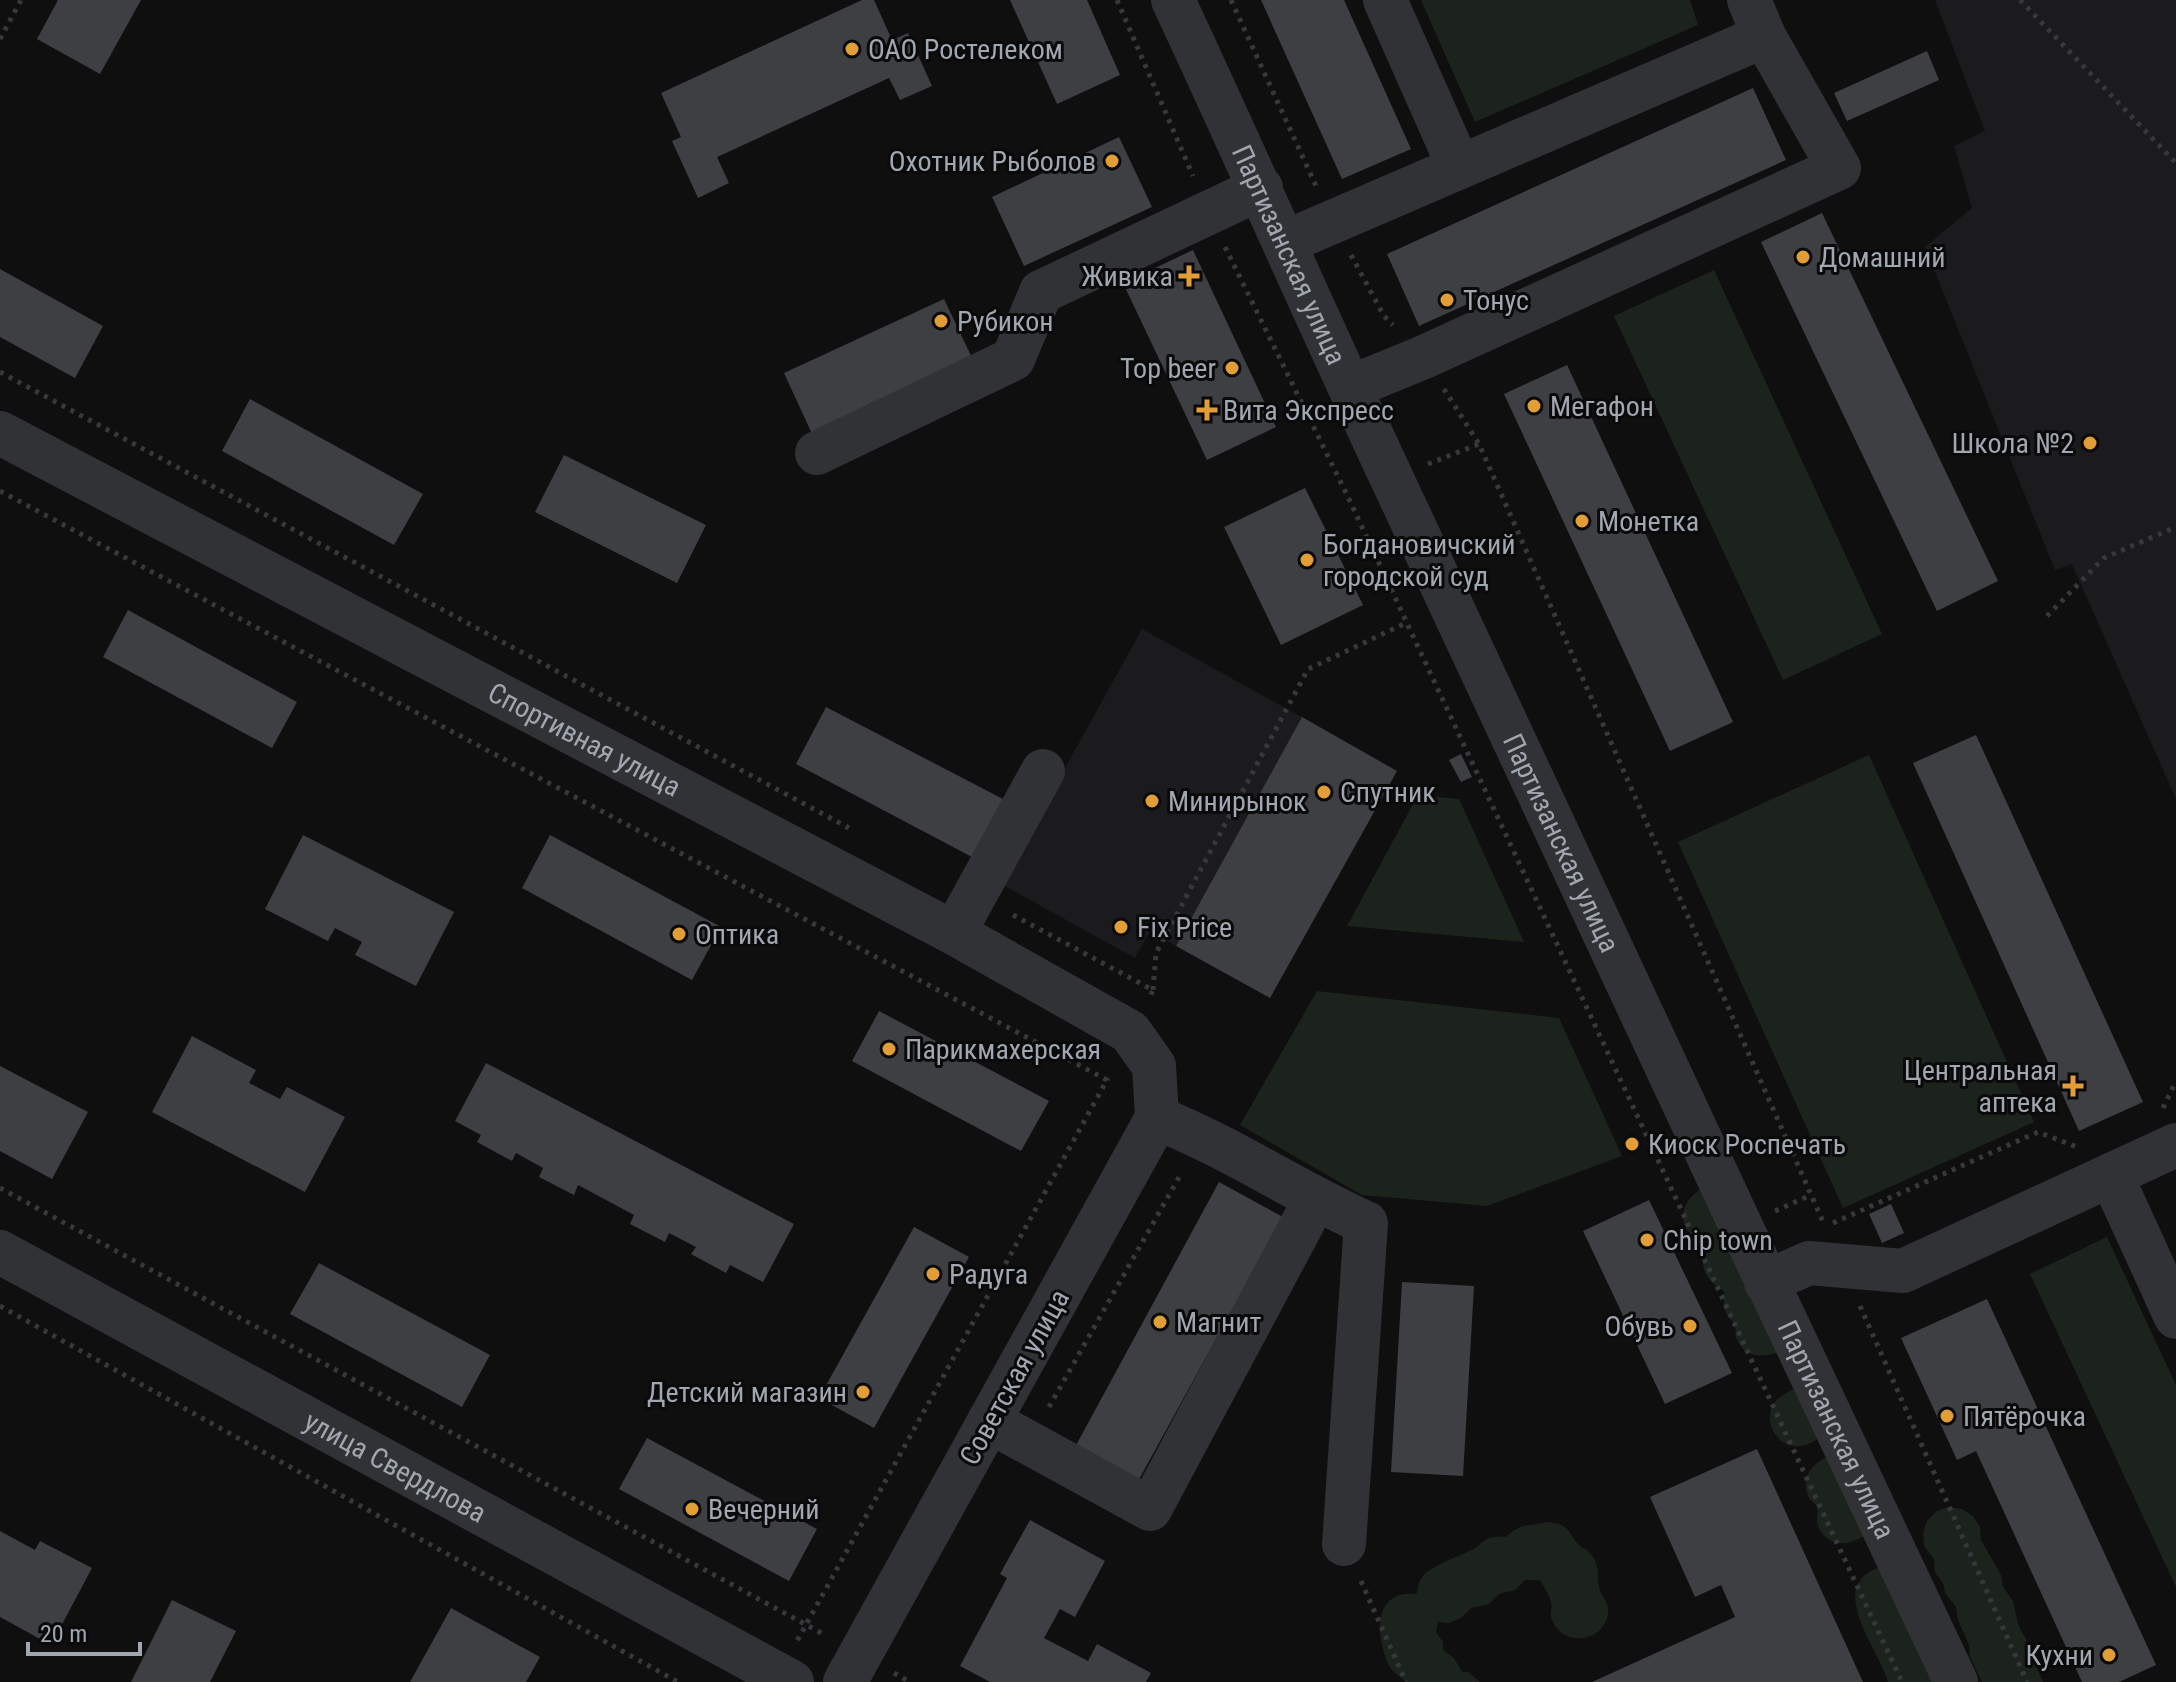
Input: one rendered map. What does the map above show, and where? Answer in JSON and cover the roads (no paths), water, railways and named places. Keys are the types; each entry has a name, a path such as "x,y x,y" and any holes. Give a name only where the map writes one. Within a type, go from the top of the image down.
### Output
{"street":[{"name":"Партизанская улица","path":"1173,0 1766,1282 1956,1682"},
{"path":"1385,0 1459,167"},
{"path":"1286,242 1459,167 1756,18 1839,168 1424,357 1351,387"},
{"path":"817,453 1013,359 1041,292 1261,188"},
{"name":"Спортивная улица","path":"0,433 954,933 1130,1032 1154,1066 1157,1118"},
{"path":"954,933 1043,771"},
{"path":"1157,1118 1203,1136 1315,1200 1366,1223 1344,1544"},
{"name":"Советская улица","path":"853,1668 1157,1118"},
{"path":"1766,1282 1809,1263 1903,1271 2097,1162 2168,1129"},
{"path":"2097,1162 2176,1317"},
{"path":"989,1421 1150,1509 1315,1200"},
{"name":"улица Свердлова","path":"0,1252 785,1678"}],"place":[{"name":"ОАО Ростелеком","path":"852,49"},
{"name":"Охотник Рыболов","path":"1112,161"},
{"name":"Домашний","path":"1803,257"},
{"name":"Живика","path":"1189,276"},
{"name":"Тонус","path":"1447,300"},
{"name":"Рубикон","path":"941,321"},
{"name":"Top beer","path":"1232,368"},
{"name":"Мегафон","path":"1534,406"},
{"name":"Вита Экспресс","path":"1207,410"},
{"name":"Школа №2","path":"2090,443"},
{"name":"Монетка","path":"1582,521"},
{"name":"Богдановичский городской суд","path":"1307,560"},
{"name":"Спутник","path":"1324,792"},
{"name":"Минирынок","path":"1152,801"},
{"name":"Fix Price","path":"1121,927"},
{"name":"Оптика","path":"679,934"},
{"name":"Парикмахерская","path":"889,1049"},
{"name":"Центральная аптека","path":"2073,1086"},
{"name":"Киоск Роспечать","path":"1632,1144"},
{"name":"Chip town","path":"1647,1240"},
{"name":"Радуга","path":"933,1274"},
{"name":"Магнит","path":"1160,1322"},
{"name":"Обувь","path":"1690,1326"},
{"name":"Детский магазин","path":"863,1392"},
{"name":"Пятёрочка","path":"1947,1416"},
{"name":"Вечерний","path":"692,1509"},
{"name":"Кухни","path":"2109,1655"}]}
